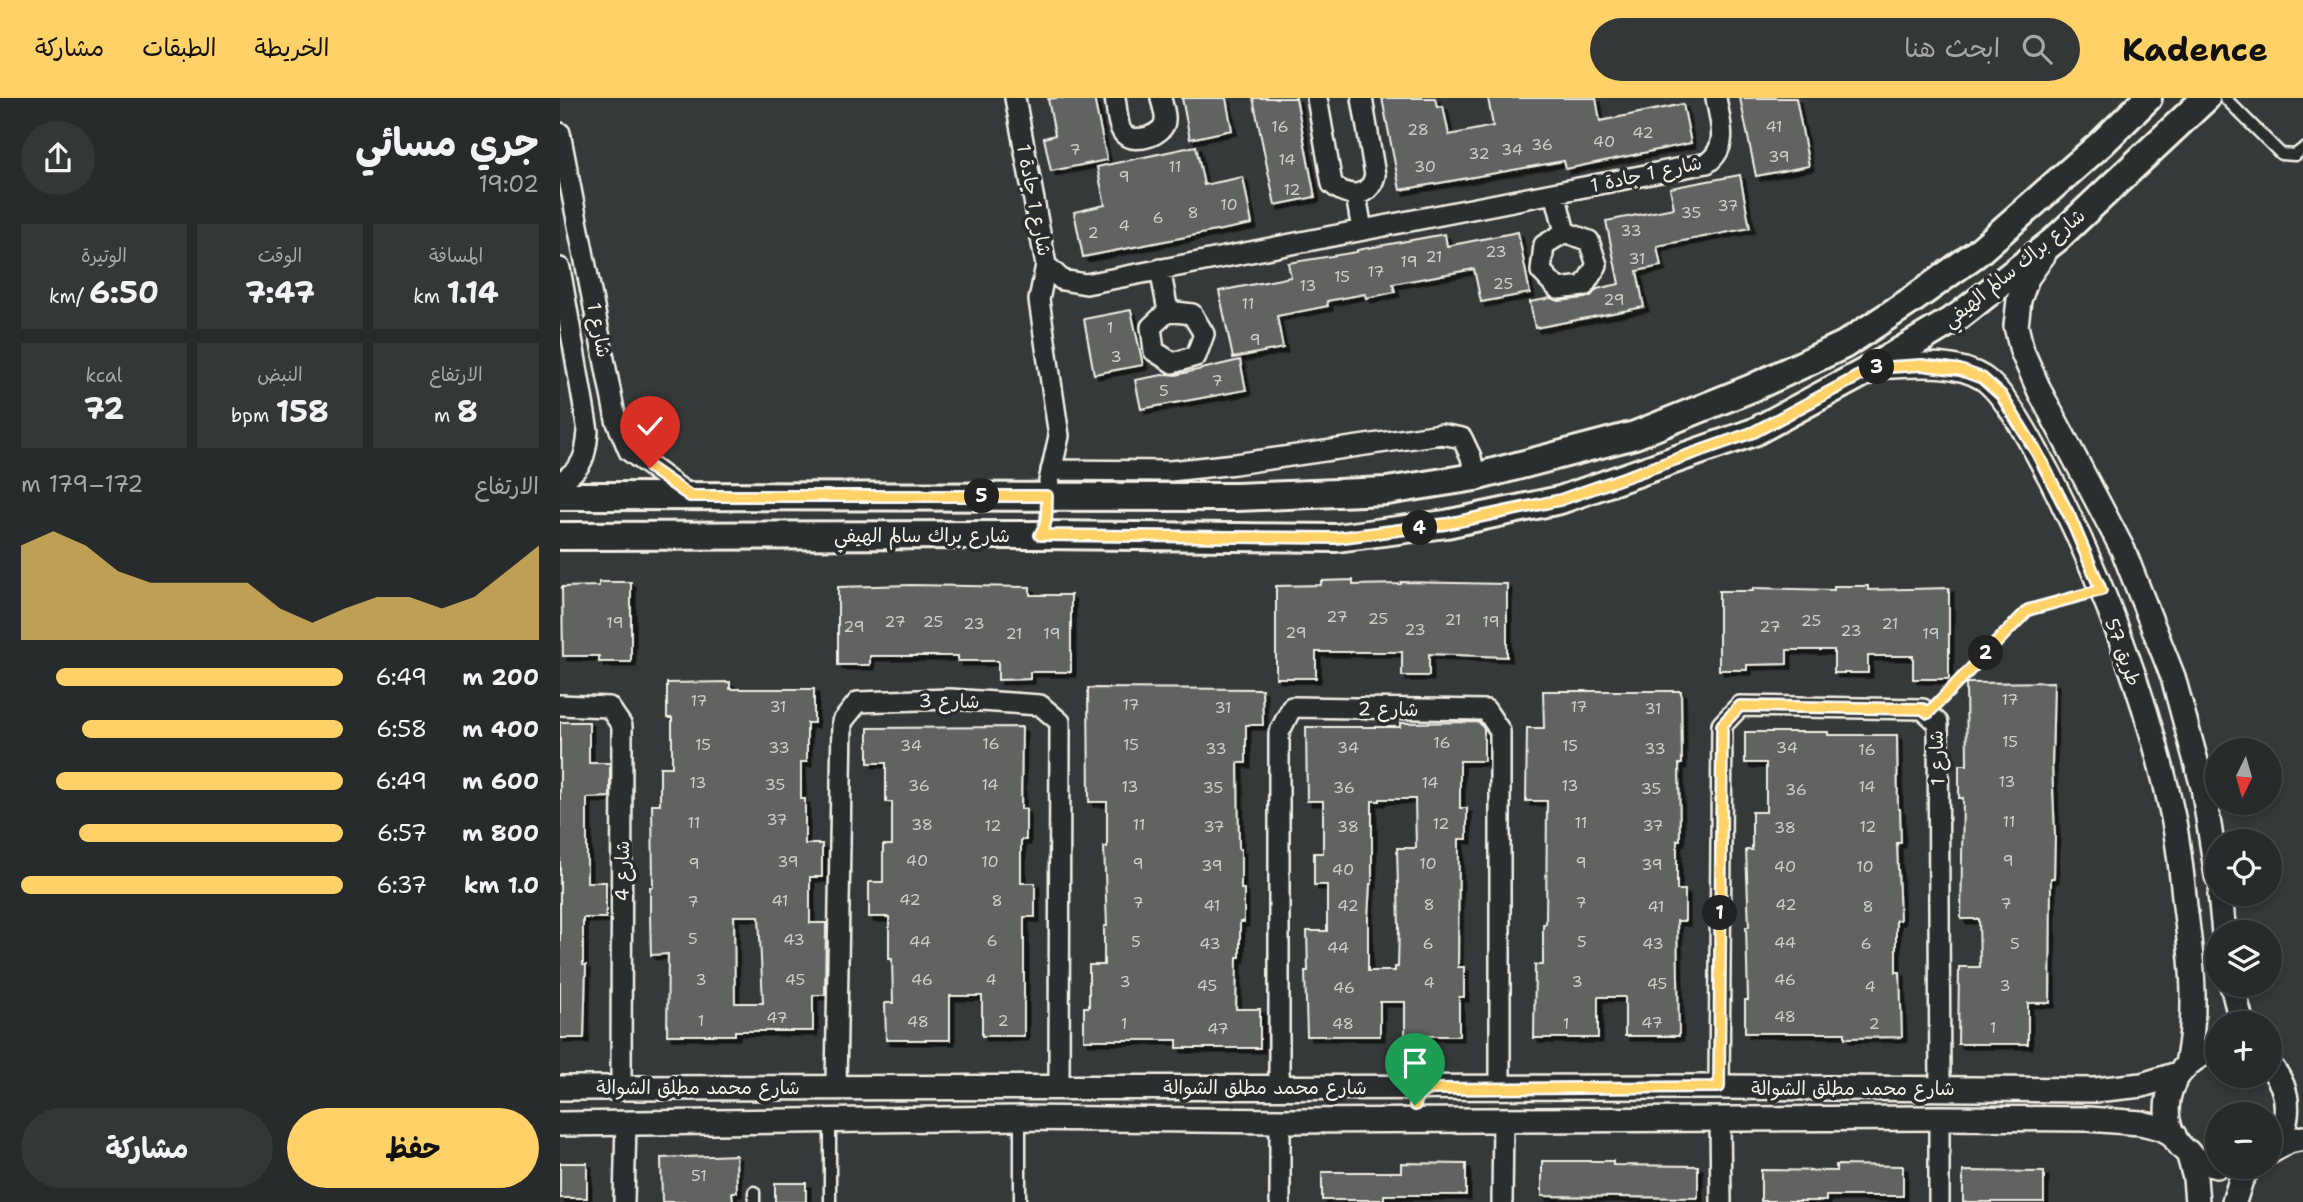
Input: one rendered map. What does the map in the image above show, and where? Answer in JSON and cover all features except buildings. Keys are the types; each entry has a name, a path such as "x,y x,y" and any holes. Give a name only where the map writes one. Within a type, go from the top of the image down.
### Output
{"main road":[{"name":"شارع براك سالم الهيفي","path":"560,496 1236,497 1387,491 1475,477 1635,435 1752,388 1844,345 1977,253 2092,153 2148,98"},
{"name":"شارع براك سالم الهيفي","path":"560,536 1040,535 1336,538 1446,524 1560,500 1754,432 1874,368 1959,316 2055,240 2206,98"},
{"path":"1040,535 1048,516 1047,496"},
{"path":"1175,498 1165,505 1162,517 1166,529 1176,536"}],"street":[{"name":"شارع 1 جادة 1","path":"1014,98 1046,265 1062,280 1086,284 1707,163 1714,159 1722,144 1716,98"},
{"path":"1115,98 1122,131 1125,136 1132,138 1159,133 1165,120 1161,98"},
{"path":"1317,98 1332,184 1347,194 1356,195 1374,182 1375,175 1362,98"},
{"name":"شارع 1","path":"560,133 616,420 629,451 690,496"},
{"path":"1555,193 1565,232"},
{"path":"1356,195 1362,230"},
{"name":"طريق 57","path":"2055,240 2028,278 2019,300 2016,326 2022,351 2040,392 2123,550 2173,677 2203,787 2210,829"},
{"path":"1046,265 1039,300 1059,436 1047,496"},
{"name":"شارع 1","path":"560,268 588,431 587,454 576,471 560,482"},
{"path":"1160,270 1168,311"},
{"name":"طريق 57","path":"1874,368 1922,365 1960,370 1982,378 2001,395 2037,453 2101,590 2160,761 2174,819 2182,874 2193,967 2193,1034 2183,1069 2173,1083 2168,1104 2168,1115 2181,1144"},
{"path":"582,390 590,398 600,399 612,391"},
{"path":"1051,470 1170,471 1441,434 1462,438 1471,457 1475,477"},
{"path":"1234,464 1242,485 1236,497"},
{"path":"2138,691 2152,680 2173,677"},
{"name":"شارع 3","path":"836,1086 842,722 858,702 950,699 1040,705 1060,722 1059,1086"},
{"name":"شارع 4","path":"560,705 609,707 622,726 621,1088"},
{"name":"شارع 1","path":"1719,1087 1722,725 1740,706 1923,709 1938,723 1940,1088"},
{"name":"شارع 2","path":"1279,1089 1279,733 1292,707 1486,710 1500,731 1500,1089"},
{"name":"شارع محمد مطلق الشوالة","path":"560,1088 1059,1086 1279,1089 1719,1087 2095,1090 2142,1085 2183,1069 2196,1057 2205,1054"},
{"path":"2282,1075 2303,1086"},
{"path":"1371,1121 1380,1114 1383,1104 1382,1097 1374,1087"},
{"path":"2282,1087 2287,1116 2282,1130"},
{"path":"1431,1089 1418,1095 1415,1105 1417,1114 1432,1121"},
{"name":"شارع محمد مطلق الشوالة","path":"560,1124 1020,1118 1279,1121 2088,1119 2141,1123 2161,1128 2205,1163"},
{"path":"1939,1118 1939,1202"},
{"path":"1720,1120 1721,1202"},
{"path":"1279,1121 1280,1202"},
{"path":"1503,1121 1503,1202"},
{"path":"624,1202 626,1124"},
{"path":"2282,1145 2303,1138"},
{"path":"2181,1144 2195,1178 2197,1202"},
{"path":"2234,1202 2242,1179"}],"lane":[{"path":"2225,98 2281,154 2295,155 2303,149"},
{"path":"1020,1118 1020,1202"},
{"path":"830,1120 830,1202"}],"path":[{"path":"1928,713 2028,610 2101,590"}],"route":[{"path":"650,468 690,496 1047,496 1048,516 1040,535 1336,538 1446,524 1560,500 1754,432 1874,368 1942,366 1982,378 2001,395 2037,453 2070,517 2101,590 2028,610 1928,713 1923,709 1740,706 1722,725 1719,1087 1431,1089 1418,1095 1415,1105"}]}
